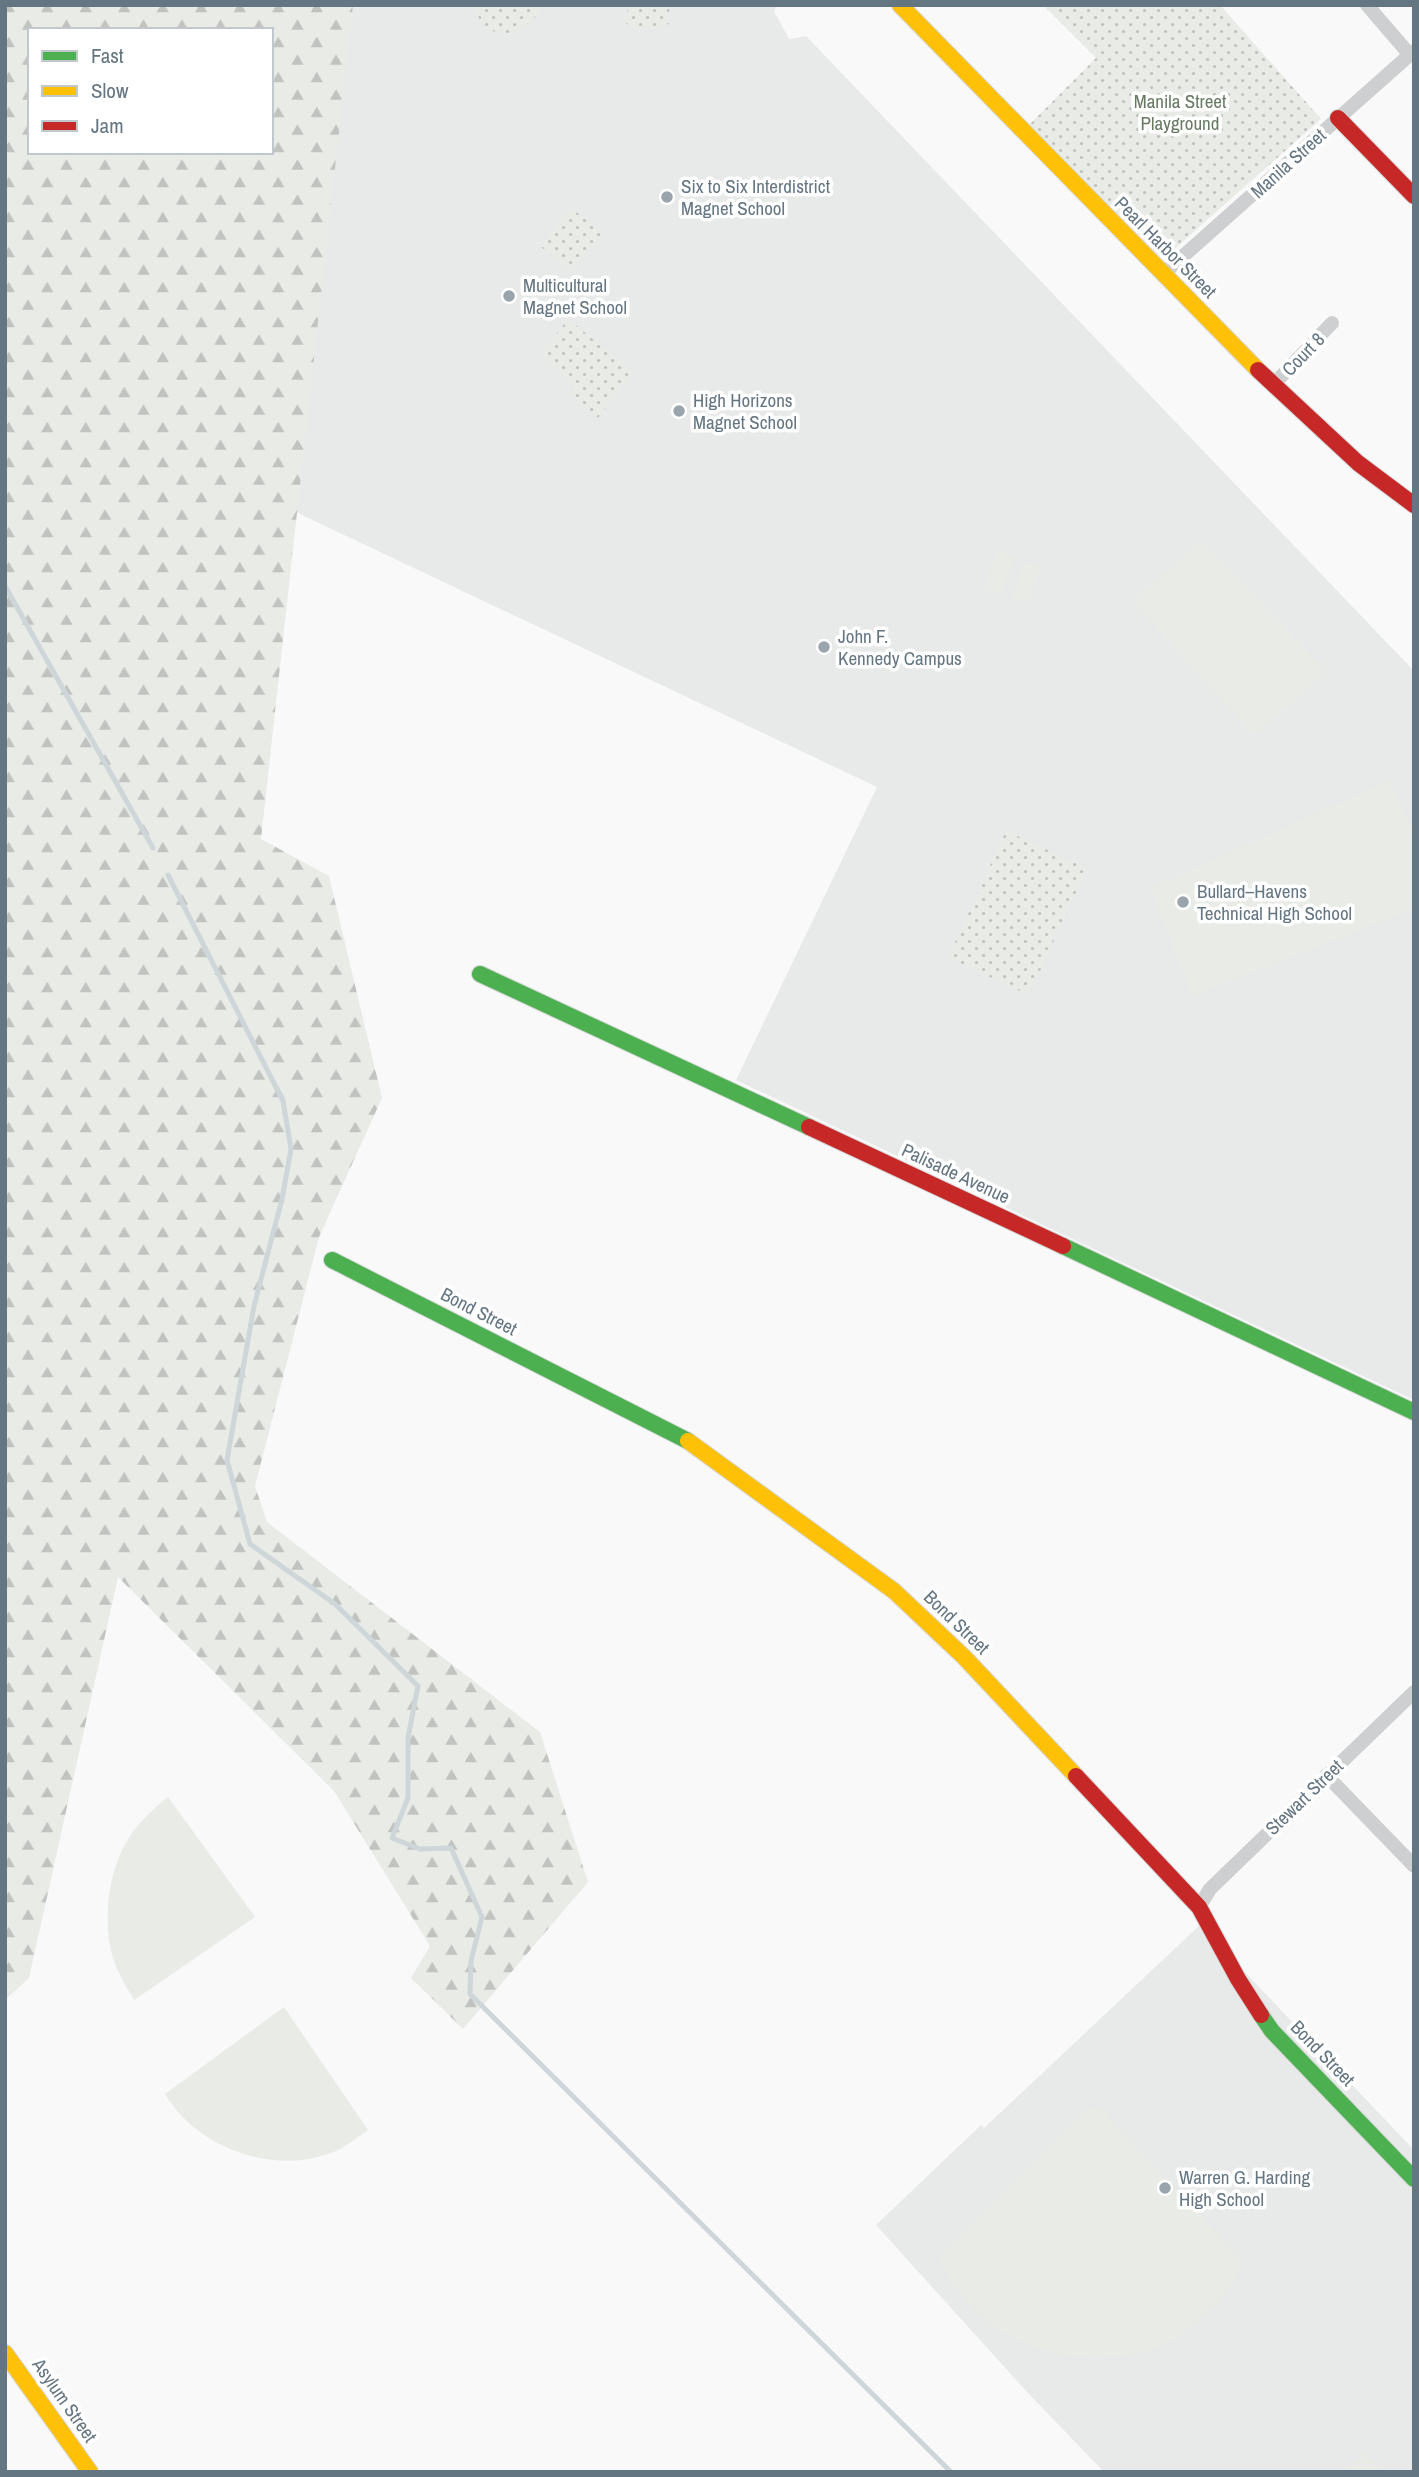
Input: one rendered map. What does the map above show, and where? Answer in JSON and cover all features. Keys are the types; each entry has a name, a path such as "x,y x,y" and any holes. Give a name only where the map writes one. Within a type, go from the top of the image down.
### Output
{"street":[{"name":"Pearl Harbor Street","path":"901,5 1273,385 1358,463 1414,505"},
{"path":"1367,5 1412,53"},
{"name":"Manila Street","path":"1163,274 1412,53"},
{"path":"1338,118 1414,196"},
{"name":"Court 8","path":"1273,385 1332,323"},
{"name":"Palisade Avenue","path":"480,974 1414,1412"},
{"name":"Bond Street","path":"332,1260 690,1442 894,1591 964,1657 1199,1907 1238,1979 1272,2031 1414,2179"},
{"name":"Stewart Street","path":"1199,1907 1210,1889 1414,1692"},
{"path":"1326,1775 1414,1866"},
{"name":"Asylum Street","path":"5,2353 90,2472"}],"shaded area":[{"name":"John F. Kennedy Campus","path":"342,5 777,5 774,11 789,39 806,36 1414,671 1414,1400 736,1080 877,787 283,506"},
{"name":"Warren G. Harding High School","path":"1200,1925 1414,2150 1414,2472 1104,2472 1027,2392 876,2225 981,2125 984,2128"}],"green space":[{"path":"5,5 353,5 261,839 329,876 382,1098 319,1237 255,1486 267,1522 540,1732 588,1882 463,2029 411,1978 430,1946 334,1791 118,1577 29,1978 5,2000"},
{"path":"473,5 544,5 527,25 507,33 487,28 479,19"},
{"path":"628,5 669,5 670,23 652,30 632,27 622,19 627,16"},
{"name":"Manila Street Playground","path":"1043,5 1220,5 1321,119 1171,252 1160,257 1028,126 1096,58"},
{"path":"571,208 598,229 601,236 571,272 540,246"},
{"path":"568,319 633,371 598,418 569,393 575,385 540,355"},
{"path":"1202,540 1327,672 1254,736 1132,601"},
{"path":"997,551 1014,557 1001,595 984,589"},
{"path":"1025,561 1041,567 1028,604 1011,598"},
{"path":"1390,780 1414,838 1414,909 1192,996 1150,888"},
{"path":"1006,831 1087,868 1029,995 948,958"},
{"path":"168,1797 255,1917 134,2000 111,1951 108,1922 110,1892 117,1862 130,1836"},
{"path":"284,2007 368,2130 336,2151 289,2161 240,2153 218,2143 197,2130 179,2113 165,2094"},
{"path":"1089,2108 1100,2108 1243,2261 1225,2294 1184,2333 1173,2341 1148,2351 1122,2356 1069,2356 1018,2340 995,2327 974,2310 938,2257"},
{"path":"1364,2452 1383,2472 1344,2472"}],"waterway":[{"path":"5,586 153,848"},
{"path":"168,875 283,1101 291,1149 282,1199 254,1306 227,1460 250,1544 335,1604 418,1686 408,1738 408,1798 392,1838 420,1849 451,1848 482,1917 471,1961 470,1994 951,2472"}],"traffic: fast":[{"path":"480,974 809,1127"},
{"path":"1063,1246 1414,1412"},
{"path":"332,1260 688,1441"},
{"path":"1261,2015 1272,2031 1414,2179"}],"traffic: slow":[{"path":"900,5 1258,370"},
{"path":"688,1441 894,1591 964,1657 1076,1776"},
{"path":"5,2353 90,2472"}],"traffic: jam":[{"path":"1338,118 1414,196"},
{"path":"1258,370 1358,463 1414,505"},
{"path":"809,1127 1063,1246"},
{"path":"1076,1776 1199,1907 1261,2015"}],"place":[{"name":"Six to Six Interdistrict Magnet School","path":"667,197"},
{"name":"Multicultural Magnet School","path":"509,296"},
{"name":"High Horizons Magnet School","path":"679,411"},
{"name":"John F. Kennedy Campus","path":"824,647"},
{"name":"Bullard–Havens Technical High School","path":"1183,902"},
{"name":"Warren G. Harding High School","path":"1165,2188"}]}
